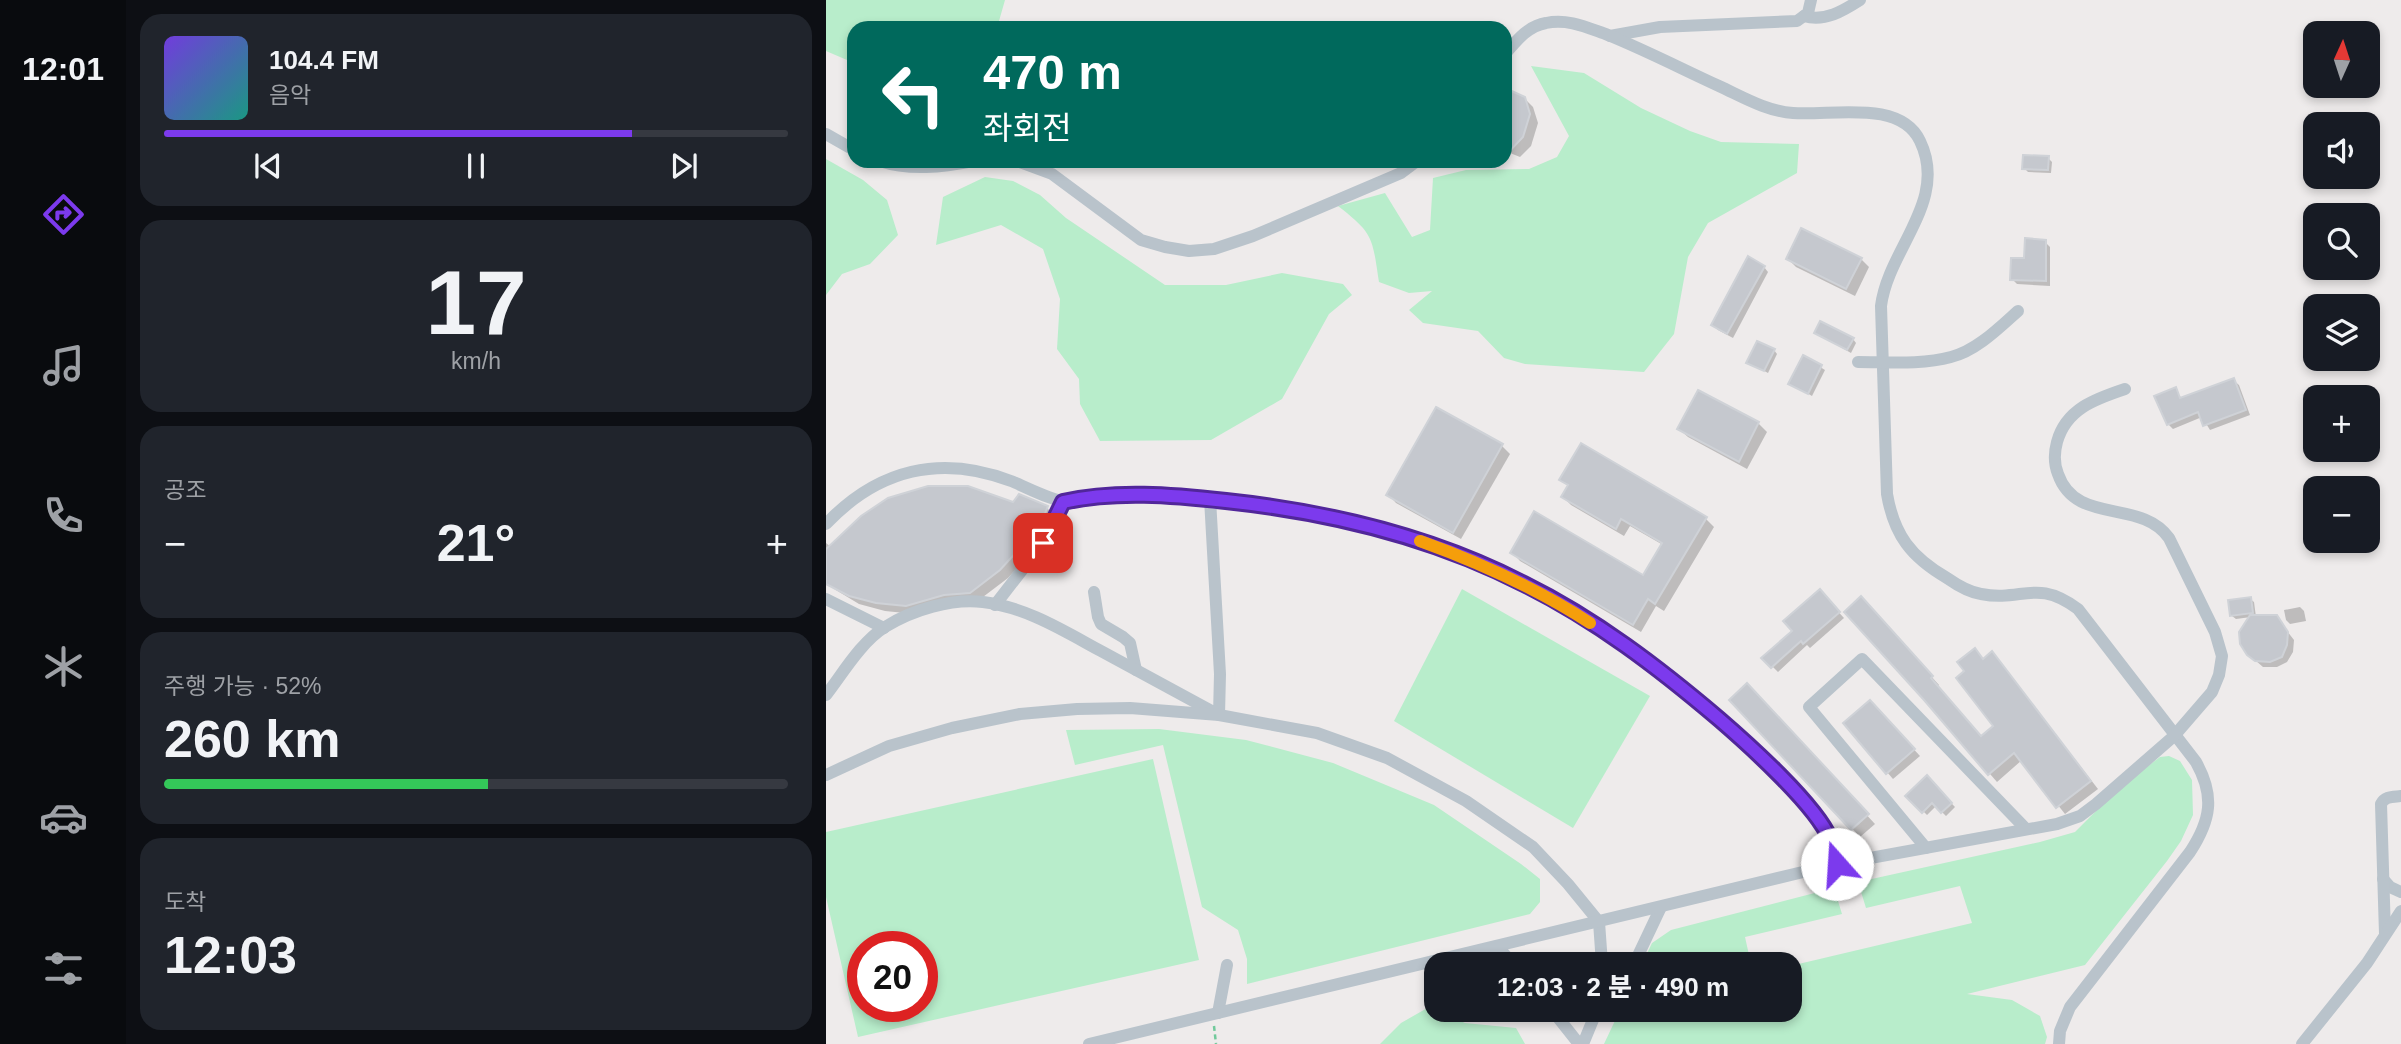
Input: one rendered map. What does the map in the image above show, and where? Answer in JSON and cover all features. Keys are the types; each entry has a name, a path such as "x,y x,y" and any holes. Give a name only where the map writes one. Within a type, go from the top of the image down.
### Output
{"street":[{"path":"1610,36 1660,27 1797,21 1808,13 1811,0"},
{"path":"1804,16 1830,16 1860,0"},
{"path":"1512,46 1532,27 1545,23 1570,22 1610,36 1765,108 1793,113 1877,114 1896,118 1912,128 1926,154 1927,188 1920,212 1883,289 1881,306 1889,505 1897,530 1920,560 1965,589 1999,596 2038,591 2052,593 2078,609 2196,762 2208,793 2209,814 2202,833 2070,1007 2064,1018 2059,1044"},
{"path":"826,134 847,147"},
{"path":"1036,168 1052,174 1141,240 1189,251 1214,249 1253,236 1408,168"},
{"path":"1857,362 1952,357 1982,341 2018,311"},
{"path":"1089,1044 1837,864 2057,824 2080,816 2174,736 2212,692 2219,676 2222,656 2215,632 2161,526 2145,518 2088,506 2075,499 2061,483 2055,464 2055,447 2061,428 2076,411 2091,400 2125,389"},
{"path":"826,524 863,491 888,478 913,471 946,467 969,468 996,475 1063,502 1129,495 1210,499 1279,506 1409,537 1471,559 1525,584 1637,654 1675,682 1737,734 1793,791 1823,826 1837,864"},
{"path":"1210,499 1220,674 1219,715"},
{"path":"995,605 1043,543 1063,502"},
{"path":"1094,592 1101,624 1130,643 1136,670"},
{"path":"826,599 884,628"},
{"path":"826,695 865,646 884,628 929,608 963,601 995,605 1046,621 1219,715"},
{"path":"1926,848 1809,707 1862,659 2026,829"},
{"path":"826,775 889,746 951,728 1020,714 1077,709 1130,708 1219,715 1317,733 1387,758 1466,801 1533,847 1599,922 1601,952"},
{"path":"2385,934 2381,804 2388,797 2401,796"},
{"path":"2384,879 2390,887 2401,892"},
{"path":"1640,952 1661,907"},
{"path":"2302,1044 2368,963 2401,911"},
{"path":"1498,947 1502,952"},
{"path":"1216,1014 1227,964"},
{"path":"1562,1022 1581,1044 1593,1022"}],"path":[{"path":"1216,1014 1216,1044"}],"green space":[{"path":"826,0 1005,0 999,21 847,21 847,60 826,51"},
{"path":"1531,66 1584,73 1641,108 1721,142 1799,144 1797,173 1708,223 1688,257 1674,334 1644,372 1525,364 1504,358 1478,331 1423,323 1409,310 1432,291 1409,293 1379,282 1375,255 1365,230 1338,206 1385,193 1412,237 1430,230 1433,178 1466,170 1529,169 1557,157 1569,136"},
{"path":"826,159 863,180 887,200 898,235 870,264 842,274 826,295"},
{"path":"985,177 1013,181 1040,195 1066,218 1165,285 1226,285 1282,273 1343,284 1352,295 1329,314 1282,399 1211,440 1100,441 1080,404 1079,379 1057,349 1060,299 1043,249 1001,225 936,245 943,197"},
{"path":"1462,589 1650,696 1573,828 1394,721"},
{"path":"1159,729 1246,740 1333,763 1434,805 1540,879 1540,902 1530,914 1247,984 1247,959 1238,930 1202,907 1163,745 1075,765 1066,730"},
{"path":"2169,756 2180,761 2192,780 2193,815 2181,841 2167,861 2085,965 1967,994 2012,1000 2040,1016 2047,1037 2045,1044 1604,1044 1614,1022 1802,1022 1802,963 1972,923 1960,886 1866,908 1858,882 2075,832 2110,797 2160,757"},
{"path":"1153,759 1199,960 938,1019 938,931 847,931 847,989 826,897 826,832"},
{"path":"1834,888 1842,914 1745,937 1748,952 1648,952 1652,943 1671,930"},
{"path":"1424,1010 1424,1022 1463,1022 1516,1028 1525,1044 1380,1044 1401,1023"},
{"path":"855,1022 924,1022 858,1037"}],"building":[{"path":"1512,91 1525,97 1530,114 1523,137 1512,149"},
{"path":"2023,155 2049,156 2048,170 2022,169"},
{"path":"1801,228 1862,258 1846,289 1786,259"},
{"path":"2025,238 2046,240 2046,281 2010,280 2011,258 2024,258"},
{"path":"1748,256 1765,266 1727,334 1711,325"},
{"path":"1820,321 1854,338 1847,350 1814,333"},
{"path":"1757,341 1775,349 1764,371 1746,363"},
{"path":"1803,355 1822,365 1808,394 1788,384"},
{"path":"2234,378 2246,410 2203,426 2198,412 2167,425 2154,396 2176,387 2180,398"},
{"path":"1698,390 1759,422 1739,462 1677,429"},
{"path":"1436,407 1503,444 1453,533 1386,495"},
{"path":"1581,443 1707,517 1655,604 1648,599 1633,625 1510,553 1534,511 1643,575 1662,543 1621,519 1616,529 1561,497 1568,485 1559,480"},
{"path":"928,486 968,486 1013,502 1019,494 1048,506 1042,521 1021,547 1000,570 970,593 944,595 906,606 876,603 849,596 826,584 826,549 861,516 888,498"},
{"path":"1820,589 1840,612 1771,668 1761,658 1792,631 1783,621"},
{"path":"1861,596 1933,676 1931,678 1981,736 1993,726 1956,678 1964,671 1957,662 1975,648 1983,659 1992,651 2091,781 2056,808 2014,753 1988,775 1844,612"},
{"path":"2251,597 2253,613 2230,616 2228,600"},
{"path":"2250,615 2277,615 2288,632 2282,657 2270,662 2255,661 2247,655 2240,644 2239,632"},
{"path":"1747,683 1869,814 1851,830 1729,700"},
{"path":"1870,700 1915,749 1886,774 1843,723"},
{"path":"1927,775 1952,803 1941,813 1932,803 1922,813 1905,796"}],"slow traffic":[{"path":"1420,541 1471,559 1525,584 1590,623"}],"route":[{"path":"1043,543 1063,502 1129,495 1216,499 1279,506 1409,537 1471,559 1525,584 1573,612 1675,682 1737,734 1793,791 1823,826 1837,864"}]}
